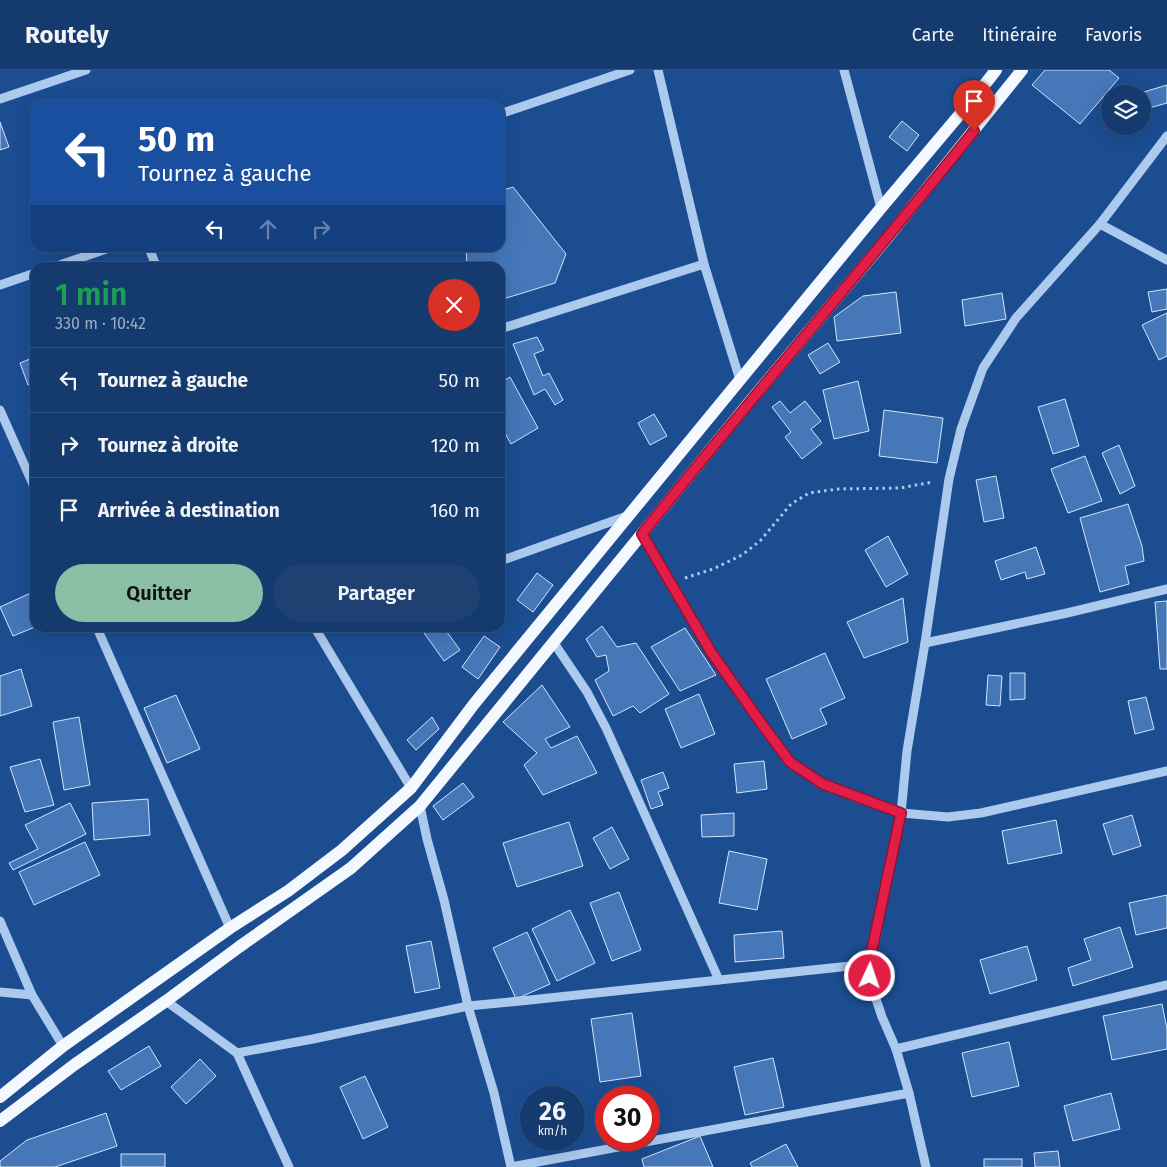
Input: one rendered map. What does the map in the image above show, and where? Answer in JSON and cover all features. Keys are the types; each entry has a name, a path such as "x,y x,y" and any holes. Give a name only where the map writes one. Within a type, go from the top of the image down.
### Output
{"main road":[{"path":"0,1096 63,1046 230,928 288,891 342,850 411,788 474,704 996,70"},
{"path":"0,1121 74,1065 351,868 420,806 888,237 1022,70"}],"street":[{"path":"0,99 86,70"},
{"path":"505,112 630,70"},
{"path":"658,70 704,264 740,380"},
{"path":"844,70 881,208"},
{"path":"926,1167 909,1093 896,1049 882,1017 872,987 869,964 901,813 907,751 949,479 961,429 983,368 1016,318 1100,224 1167,136"},
{"path":"1100,224 1167,260"},
{"path":"68,262 97,252"},
{"path":"505,327 704,264"},
{"path":"0,285 30,275"},
{"path":"0,410 30,478"},
{"path":"505,559 628,516"},
{"path":"642,534 711,652 761,723 790,762 823,784 901,813 948,818 981,813 1167,771"},
{"path":"925,643 1167,590"},
{"path":"99,632 230,928"},
{"path":"317,632 411,788"},
{"path":"554,643 587,692 606,728 720,980"},
{"path":"420,806 468,1006 494,1093 511,1167 909,1093"},
{"path":"0,922 32,995 63,1046"},
{"path":"237,1053 468,1006 869,964"},
{"path":"896,1049 1167,985"},
{"path":"0,992 32,995"},
{"path":"166,1001 237,1053 289,1167"}],"path":[{"path":"670,582 713,569 742,555 760,541 791,504 808,493 838,489 900,488 949,479"}],"building":[{"path":"1045,70 1109,70 1119,78 1113,85 1101,85 1101,99 1080,124 1032,85"},
{"path":"1167,85 1167,103 1151,107 1151,90"},
{"path":"902,121 919,135 907,151 889,137"},
{"path":"0,122 9,147 0,150"},
{"path":"513,187 566,254 555,283 505,298 505,262 467,262 466,252 505,252 505,189"},
{"path":"1167,289 1167,309 1152,312 1148,292"},
{"path":"896,292 901,333 837,341 834,317 863,296"},
{"path":"1002,293 1006,319 965,326 962,300"},
{"path":"1167,313 1167,356 1159,360 1142,325"},
{"path":"537,337 544,350 534,354 543,376 549,373 563,400 555,405 545,389 534,395 513,344"},
{"path":"828,343 840,362 820,374 808,355"},
{"path":"30,359 30,384 28,385 20,363"},
{"path":"510,377 538,428 511,444 505,433 505,380"},
{"path":"858,381 869,431 834,439 823,390"},
{"path":"1065,399 1079,446 1053,454 1038,407"},
{"path":"780,401 790,413 805,401 821,421 811,429 822,443 802,459 785,437 791,432 772,407"},
{"path":"884,410 943,418 937,463 879,456"},
{"path":"654,414 667,436 650,445 638,423"},
{"path":"1119,445 1135,486 1120,494 1102,453"},
{"path":"1085,456 1102,501 1068,513 1051,469"},
{"path":"996,476 1004,518 984,522 976,480"},
{"path":"1128,504 1142,546 1144,561 1125,566 1129,584 1100,592 1080,518"},
{"path":"888,536 908,574 886,587 865,550"},
{"path":"1036,547 1045,574 1027,579 1025,572 1001,580 995,561"},
{"path":"537,573 553,585 533,612 517,600"},
{"path":"30,593 30,629 13,636 0,607"},
{"path":"903,598 908,642 864,658 847,622"},
{"path":"1167,601 1167,669 1160,669 1155,602"},
{"path":"602,626 617,647 636,643 669,694 640,713 633,706 613,716 595,680 609,671 606,655 597,657 586,639"},
{"path":"685,628 716,675 680,691 651,647"},
{"path":"423,632 447,632 460,650 444,661"},
{"path":"484,636 500,647 478,679 462,667"},
{"path":"825,653 845,698 820,709 827,724 792,739 766,679"},
{"path":"21,669 32,706 0,716 0,676"},
{"path":"1010,673 1025,673 1025,699 1010,700"},
{"path":"988,675 1002,676 1000,706 986,705"},
{"path":"542,685 570,727 545,739 551,748 577,736 597,773 543,795 524,765 537,753 503,722"},
{"path":"699,694 715,734 681,748 665,709"},
{"path":"176,695 200,749 167,763 144,708"},
{"path":"1146,697 1154,729 1135,734 1128,701"},
{"path":"79,717 90,785 64,790 53,722"},
{"path":"432,717 439,729 416,750 407,740"},
{"path":"40,759 54,805 25,812 10,767"},
{"path":"764,761 767,789 737,793 734,764"},
{"path":"663,772 669,788 658,792 663,805 651,809 641,780"},
{"path":"463,783 474,797 443,820 433,806"},
{"path":"148,799 150,835 94,840 92,803"},
{"path":"70,803 86,834 13,870 9,863 38,849 25,825"},
{"path":"734,813 734,836 702,837 701,815"},
{"path":"1132,815 1141,846 1113,855 1103,824"},
{"path":"1056,820 1062,853 1008,864 1002,831"},
{"path":"569,822 583,866 517,887 503,843"},
{"path":"612,827 629,859 610,869 593,838"},
{"path":"85,842 100,875 34,905 19,872"},
{"path":"729,851 767,859 757,910 719,903"},
{"path":"619,892 641,950 612,961 590,903"},
{"path":"1167,895 1167,928 1136,935 1129,903"},
{"path":"570,910 595,963 557,981 532,929"},
{"path":"1120,927 1133,967 1073,986 1068,968 1091,960 1084,939"},
{"path":"782,931 784,958 735,962 734,935"},
{"path":"527,932 550,984 516,999 493,948"},
{"path":"431,941 440,988 415,993 406,946"},
{"path":"1027,946 1037,980 990,994 980,960"},
{"path":"1162,1004 1167,1029 1167,1049 1112,1060 1103,1016"},
{"path":"632,1013 641,1076 600,1082 591,1019"},
{"path":"1009,1042 1019,1086 972,1097 962,1053"},
{"path":"149,1046 161,1066 121,1090 108,1071"},
{"path":"773,1058 784,1107 745,1115 734,1067"},
{"path":"200,1059 216,1076 186,1104 171,1087"},
{"path":"365,1076 388,1127 363,1139 340,1087"},
{"path":"1111,1093 1120,1129 1073,1141 1064,1106"},
{"path":"106,1113 117,1146 55,1167 0,1167 0,1161 27,1140"},
{"path":"700,1136 713,1167 644,1167 642,1159"},
{"path":"786,1144 798,1167 752,1167 750,1163"},
{"path":"1058,1151 1060,1167 1035,1167 1034,1153"},
{"path":"121,1154 165,1154 165,1167 121,1167"},
{"path":"984,1159 1022,1159 1022,1167 984,1167"}],"route":[{"path":"870,976 869,964 901,813 823,784 790,762 711,652 642,534 974,131"}]}
